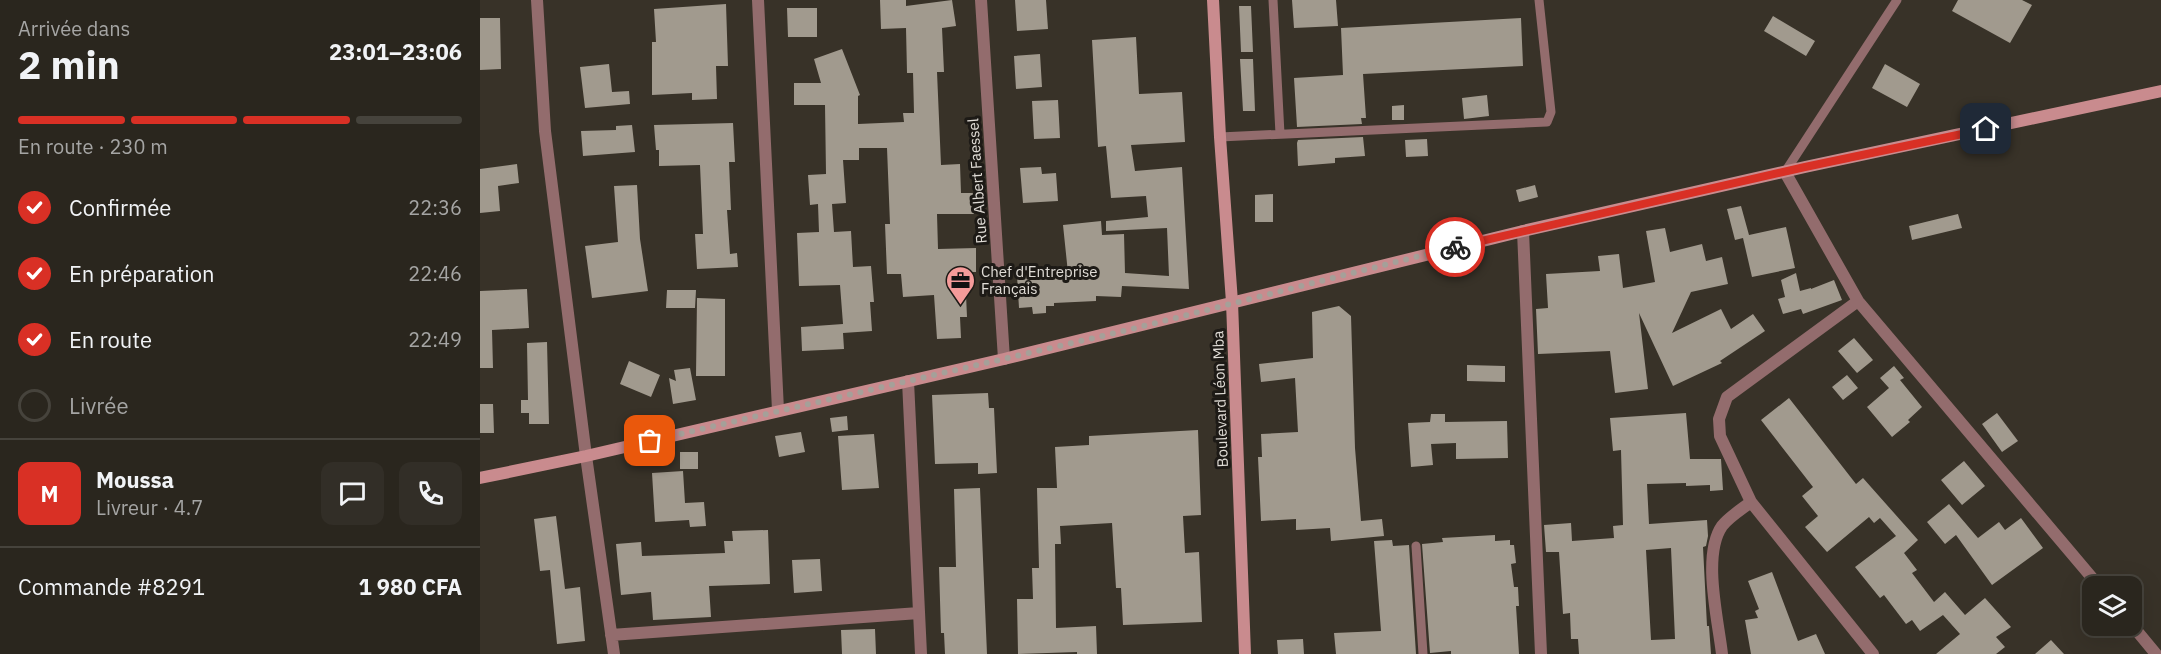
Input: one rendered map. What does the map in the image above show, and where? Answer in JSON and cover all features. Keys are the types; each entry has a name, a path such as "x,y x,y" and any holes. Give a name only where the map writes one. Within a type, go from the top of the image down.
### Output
{"street":[{"path":"537,0 545,131 586,456 614,654"},
{"path":"758,0 778,410"},
{"name":"Rue Albert Faessel","path":"981,0 1004,359"},
{"name":"Boulevard Léon Mba","path":"1214,0 1220,137 1232,302 1245,654"},
{"path":"480,478 586,456 1004,359 1523,231 2161,91"},
{"path":"1785,172 1858,301 2091,576"},
{"path":"1523,231 1541,654"},
{"path":"1858,301 1727,397 1719,419 1720,436 1751,502 1873,654"},
{"path":"908,381 921,654"},
{"path":"1722,654 1711,563 1713,543 1723,525 1751,502"},
{"path":"611,635 919,613"},
{"path":"2141,636 2156,654"}],"lane":[{"path":"1273,0 1280,134"},
{"path":"1220,137 1547,122 1551,111 1539,0"},
{"path":"1785,172 1897,0"},
{"path":"1416,546 1423,654"}],"building":[{"path":"880,0 906,0 906,6 952,0 956,26 942,28 944,72 937,72 941,165 960,164 961,193 974,193 974,214 937,214 938,249 976,248 976,272 965,272 967,317 960,317 961,338 937,339 934,295 903,297 901,274 887,274 885,224 890,224 887,148 859,148 859,160 843,160 846,203 832,204 834,232 851,231 853,267 871,266 874,302 870,302 872,331 843,333 844,349 802,351 801,327 843,324 840,285 799,286 797,233 819,232 818,204 810,205 808,175 826,174 825,105 794,105 794,83 821,83 814,59 842,49 860,95 858,96 858,124 904,122 903,113 914,113 913,73 907,73 906,28 881,29"},
{"path":"1015,0 1046,0 1048,29 1017,31"},
{"path":"1292,0 1336,0 1338,26 1294,28"},
{"path":"1958,0 2022,0 2032,5 2010,43 1952,11"},
{"path":"726,4 728,66 716,66 717,99 692,100 692,93 652,95 652,42 656,42 654,9"},
{"path":"1239,6 1251,6 1253,52 1241,52"},
{"path":"787,8 817,8 817,37 788,37"},
{"path":"1773,16 1815,41 1806,56 1764,31"},
{"path":"480,18 500,18 501,69 480,70"},
{"path":"1521,18 1523,66 1363,74 1366,118 1361,118 1362,124 1297,127 1294,78 1343,75 1341,28"},
{"path":"1136,37 1139,94 1182,92 1185,142 1131,145 1135,171 1182,167 1189,289 1122,286 1121,297 1096,296 1096,301 1054,303 1054,306 1046,306 1046,313 1033,314 1032,307 1019,308 1017,276 1068,273 1063,225 1101,221 1102,235 1124,234 1125,273 1169,276 1167,228 1106,231 1106,221 1148,217 1146,196 1111,198 1106,146 1098,147 1092,40"},
{"path":"1040,54 1042,87 1016,89 1014,56"},
{"path":"1240,59 1253,59 1255,111 1243,111"},
{"path":"609,64 612,92 629,91 630,104 585,108 580,67"},
{"path":"1885,64 1920,84 1907,107 1872,88"},
{"path":"1487,95 1489,116 1464,119 1462,98"},
{"path":"1058,100 1060,138 1034,139 1032,101"},
{"path":"1404,105 1404,120 1392,120 1392,106"},
{"path":"733,123 735,162 729,162 731,210 727,210 730,254 737,253 738,267 697,269 695,234 703,234 700,165 659,166 659,150 656,150 654,125"},
{"path":"632,125 635,152 583,156 581,131 616,130 616,126"},
{"path":"1363,137 1365,156 1335,158 1335,163 1298,166 1298,140"},
{"path":"1427,139 1428,156 1406,157 1405,140"},
{"path":"517,164 519,183 498,186 500,211 480,213 480,169"},
{"path":"1041,167 1042,174 1056,173 1058,201 1023,203 1020,168"},
{"path":"637,185 640,239 648,291 592,298 585,246 618,242 614,186"},
{"path":"1535,185 1538,197 1519,202 1516,190"},
{"path":"1273,194 1273,222 1255,222 1255,195"},
{"path":"1741,206 1749,235 1786,227 1795,268 1752,277 1743,238 1735,240 1727,209"},
{"path":"1958,214 1962,228 1912,240 1909,226"},
{"path":"1665,228 1670,252 1702,244 1706,261 1722,257 1728,284 1691,292 1672,333 1721,309 1731,329 1753,314 1765,331 1720,361 1722,363 1673,386 1639,313 1648,389 1615,393 1610,351 1538,354 1536,309 1548,308 1546,274 1600,271 1598,256 1619,254 1623,288 1655,282 1646,231"},
{"path":"1796,273 1800,291 1834,280 1842,300 1803,314 1801,309 1783,314 1778,299 1785,297 1781,280"},
{"path":"527,289 529,328 492,330 493,368 480,368 480,291"},
{"path":"667,290 696,290 695,308 666,308"},
{"path":"697,298 725,299 725,376 696,376"},
{"path":"1339,306 1351,316 1355,448 1361,521 1382,519 1384,536 1331,541 1330,528 1296,530 1296,519 1261,521 1258,457 1262,457 1261,434 1298,432 1295,378 1261,382 1259,364 1313,358 1312,312"},
{"path":"1854,338 1873,360 1857,373 1838,351"},
{"path":"547,342 549,424 529,424 529,413 521,413 521,400 528,400 527,343"},
{"path":"629,361 660,375 651,397 620,384"},
{"path":"1467,365 1505,366 1505,382 1467,381"},
{"path":"1894,366 1904,378 1900,380 1922,407 1908,420 1910,422 1892,437 1867,407 1889,388 1880,378"},
{"path":"690,368 696,400 673,404 669,378 676,381 674,370"},
{"path":"1847,375 1858,388 1843,400 1832,387"},
{"path":"988,393 989,408 994,408 997,473 978,474 978,463 935,464 932,395"},
{"path":"1789,398 1856,484 1863,478 1918,540 1904,553 1917,570 1912,573 1934,602 1945,592 1965,615 1985,598 2011,627 1996,637 2005,647 1996,654 1936,654 1960,634 1943,615 1920,631 1912,620 1906,624 1884,595 1880,598 1855,567 1896,536 1880,518 1874,523 1869,517 1827,552 1805,527 1818,516 1802,496 1813,487 1761,420"},
{"path":"480,404 493,404 494,433 480,433"},
{"path":"1686,413 1690,459 1721,459 1723,490 1710,491 1710,485 1686,486 1686,483 1647,484 1649,524 1707,520 1708,536 1706,546 1703,547 1707,626 1709,626 1711,654 1579,654 1578,639 1571,639 1570,613 1563,614 1559,552 1546,552 1544,525 1571,523 1572,541 1614,538 1613,526 1623,525 1621,450 1613,451 1610,418","holes":["1671,548 1675,639 1651,640 1646,550"]},
{"path":"1997,413 2018,441 2002,452 1982,424"},
{"path":"1431,414 1445,414 1445,422 1507,421 1508,458 1456,459 1456,443 1431,444 1433,465 1411,467 1408,423 1430,422"},
{"path":"847,416 848,430 832,432 830,418"},
{"path":"1198,430 1201,515 1183,516 1185,553 1199,552 1202,622 1123,625 1121,588 1116,588 1112,523 1060,526 1061,544 1055,544 1056,628 1096,626 1097,654 1077,654 1077,652 1018,654 1017,599 1033,599 1032,568 1039,568 1037,488 1057,488 1055,447 1089,445 1089,436"},
{"path":"801,432 805,452 779,457 775,436"},
{"path":"874,434 879,488 842,490 838,436"},
{"path":"680,452 698,452 698,469 680,469"},
{"path":"1964,461 1985,486 1962,505 1941,480"},
{"path":"683,471 685,503 704,502 706,526 690,527 689,520 655,522 652,473"},
{"path":"980,488 987,654 945,654 944,633 941,633 939,567 956,567 954,489"},
{"path":"1949,504 1978,538 1999,522 2005,530 2021,518 2043,548 1992,585 1956,535 1945,544 1927,522"},
{"path":"556,516 565,589 580,587 585,641 557,644 550,570 540,571 534,519"},
{"path":"768,530 770,584 709,586 711,617 653,620 651,592 621,595 616,544 641,542 642,556 725,553 724,541 733,541 732,531"},
{"path":"1495,535 1495,541 1510,540 1510,545 1514,545 1516,563 1511,564 1514,587 1518,587 1519,606 1516,606 1519,654 1451,654 1451,651 1430,653 1422,544 1443,542 1442,538"},
{"path":"1392,540 1393,546 1409,545 1416,654 1336,654 1334,633 1381,631 1374,541"},
{"path":"820,559 822,591 794,593 792,560"},
{"path":"1772,572 1798,641 1816,634 1825,654 1751,654 1745,620 1758,618 1755,611 1759,609 1748,581"},
{"path":"875,629 876,654 842,654 841,630"},
{"path":"1303,639 1304,654 1278,654 1277,640"},
{"path":"2051,640 2064,654 2035,654"}],"way so far":[{"path":"650,441 1128,330 1455,247"}],"place":[{"name":"Chef d'Entreprise Français","path":"960,306"}],"route":[{"path":"1455,247 1805,167 1986,129"}]}
